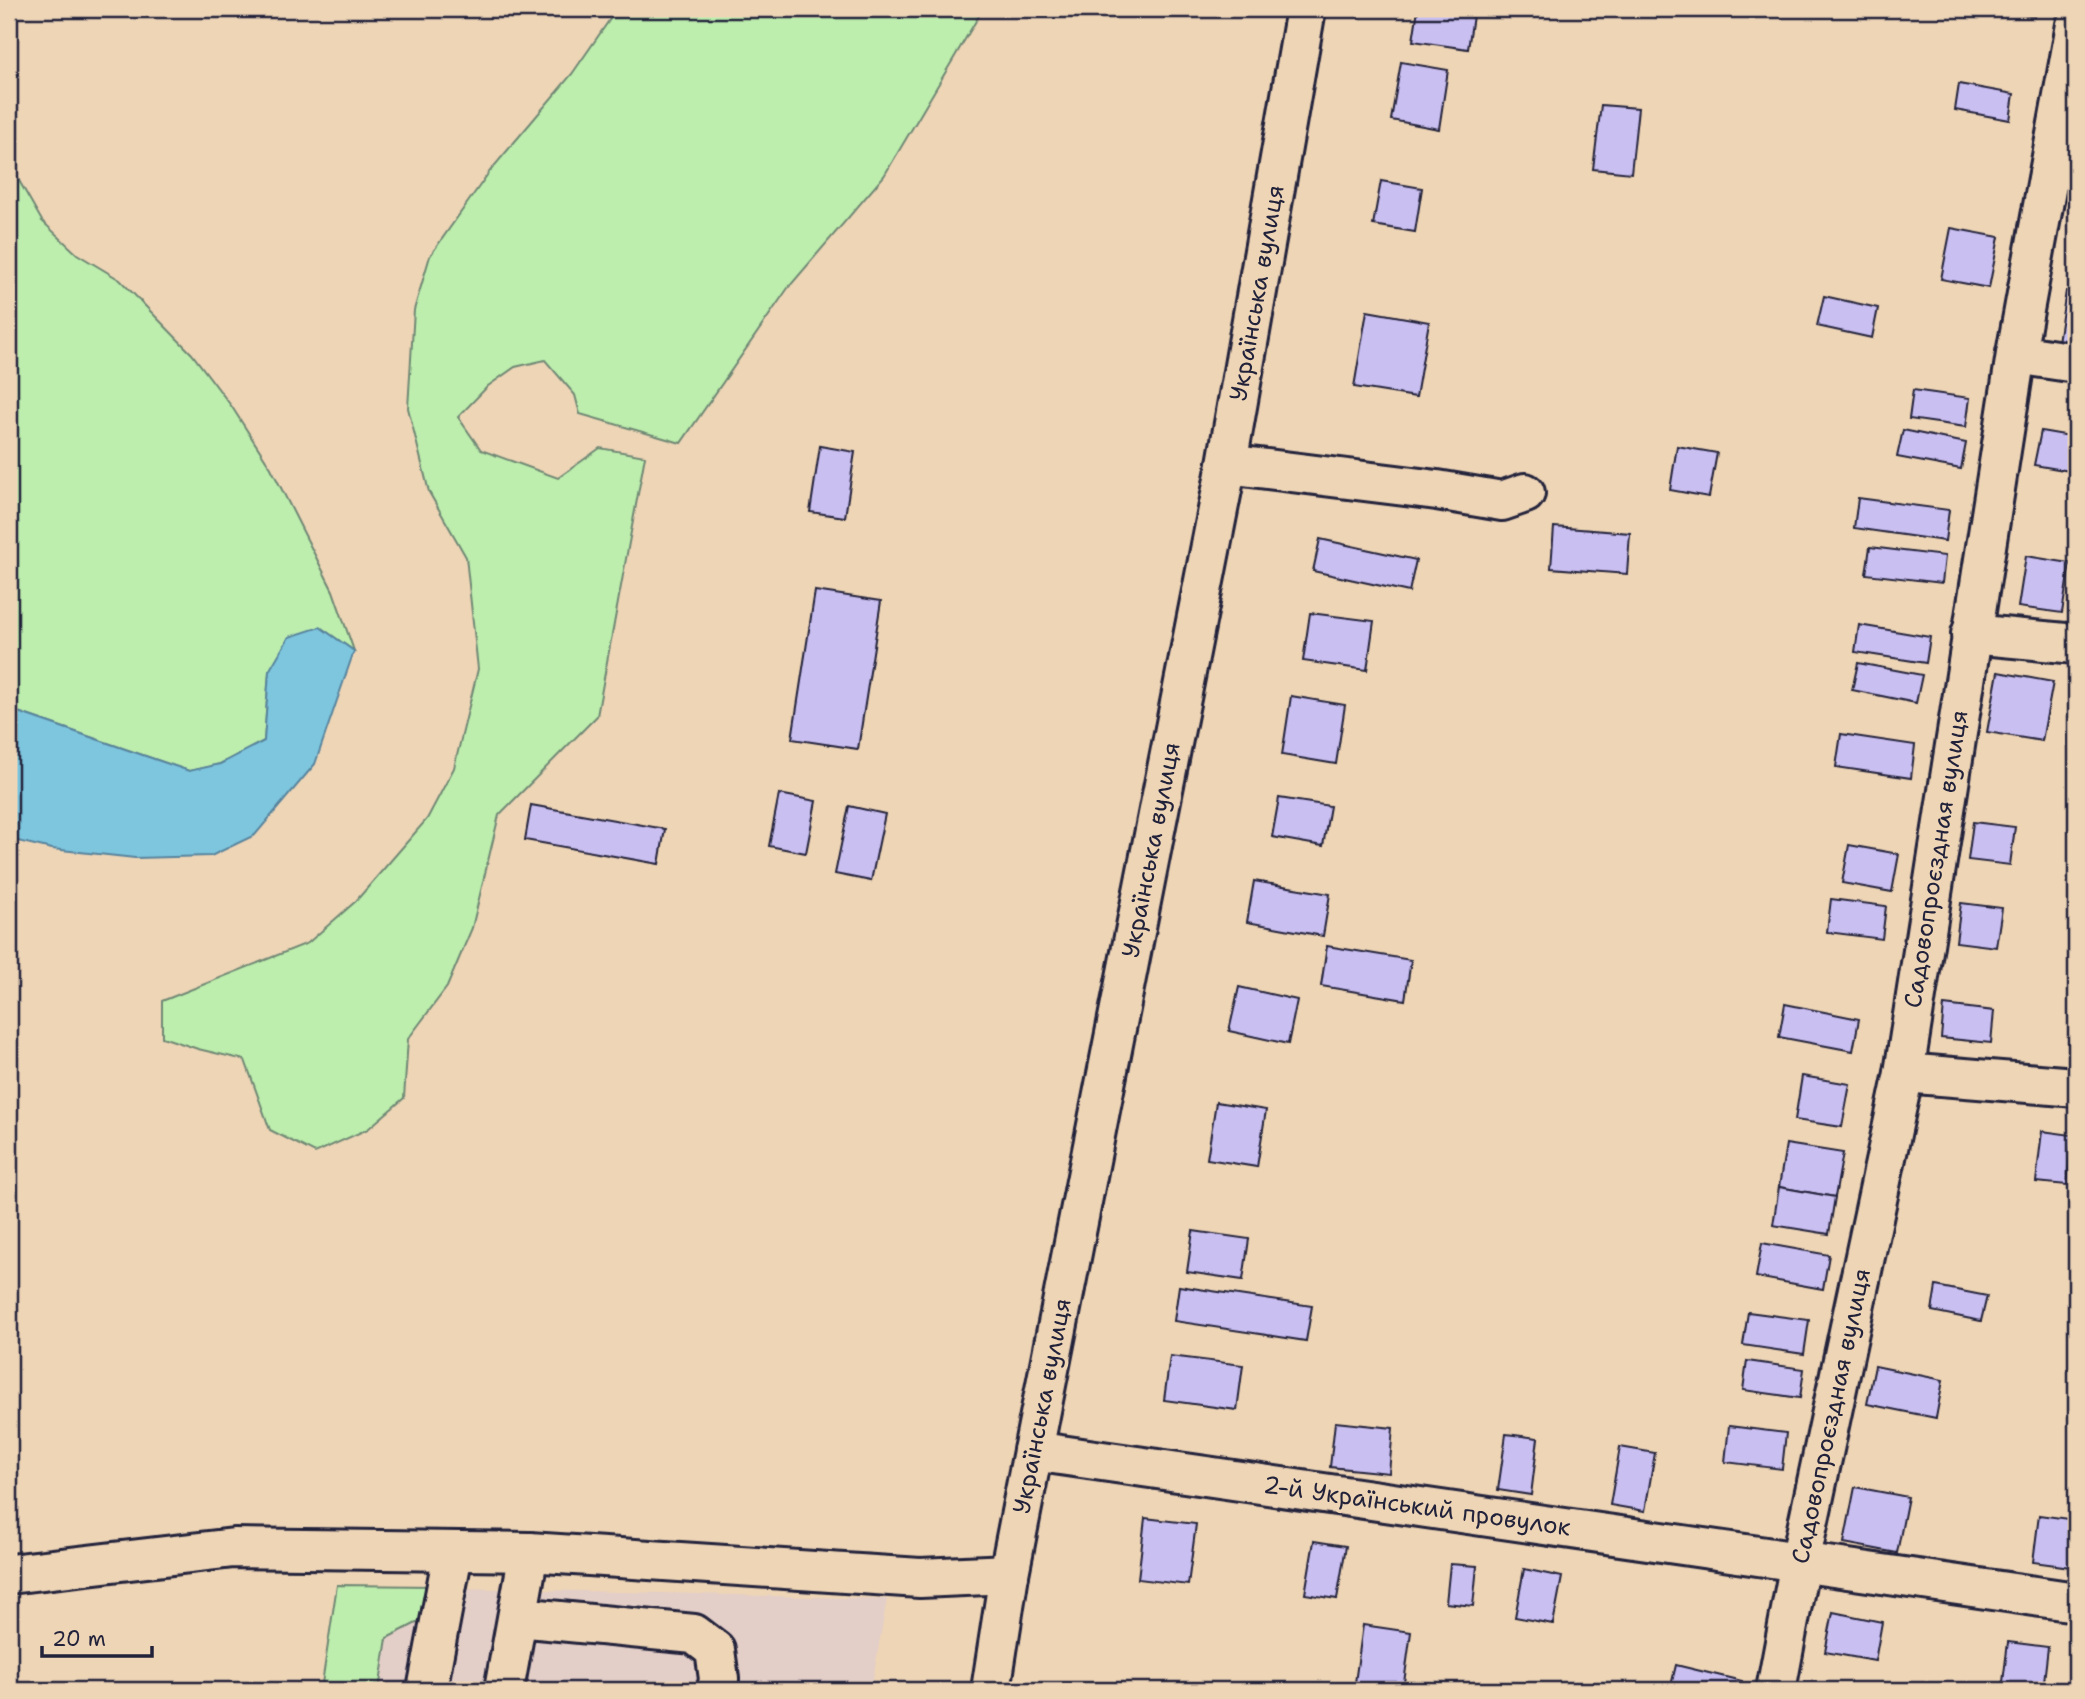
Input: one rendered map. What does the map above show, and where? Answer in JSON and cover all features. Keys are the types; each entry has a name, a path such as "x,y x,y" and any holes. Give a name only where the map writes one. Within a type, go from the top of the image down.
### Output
{"street":[{"name":"Українська вулиця","path":"991,1690 1009,1574 1227,464 1306,9"},
{"name":"Садовопроєздная вулиця","path":"1776,1690 1800,1562 1904,1073 2016,354 2076,24"},
{"path":"2016,354 2076,363"},
{"path":"1227,464 1437,490 1502,501 1525,493"},
{"path":"1971,634 2076,643"},
{"path":"1904,1073 2076,1087"},
{"name":"2-й Український провулок","path":"1033,1451 2076,1602"},
{"path":"9,1574 234,1548 529,1552 920,1578 1009,1574"},
{"path":"504,1690 529,1552"},
{"path":"427,1690 453,1553"},
{"path":"518,1616 694,1634 715,1650 719,1679 717,1690"}],"shaded area":[{"path":"337,1585 887,1599 871,1690 321,1690"}],"green space":[{"path":"617,9 983,9 884,176 788,288 681,443 580,414 575,395 545,360 515,367 488,386 458,417 481,450 558,478 600,448 645,456 597,716 499,815 472,928 447,987 408,1039 404,1098 368,1129 315,1153 270,1130 245,1060 162,1037 162,1001 308,943 356,901 427,819 454,768 478,669 466,557 429,492 408,408 414,310 430,256 490,171 572,74"},
{"path":"9,163 42,221 77,254 120,280 192,354 232,407 271,468 333,591 354,651 320,627 269,671 264,741 220,764 189,771 9,709"},
{"path":"337,1585 436,1586 432,1615 387,1638 379,1690 321,1690"}],"water":[{"path":"320,627 354,651 315,764 255,835 211,856 135,858 52,849 9,839 9,709 189,771 220,764 264,741 269,671 289,637"}],"building":[{"path":"1418,9 1474,9 1468,49 1413,41"},
{"path":"1993,9 2037,9 2035,17"},
{"path":"1401,62 1448,70 1439,129 1391,120"},
{"path":"1959,84 2014,94 2010,120 1955,110"},
{"path":"1601,105 1638,108 1631,173 1593,169"},
{"path":"1381,181 1422,188 1415,232 1373,225"},
{"path":"1951,228 1999,237 1989,288 1941,279"},
{"path":"2066,291 2076,292 2076,345 2058,342"},
{"path":"1824,296 1878,308 1872,338 1817,326"},
{"path":"1367,311 1429,322 1416,397 1354,387"},
{"path":"1913,390 1970,398 1966,427 1909,419"},
{"path":"1903,430 1966,443 1961,469 1897,457"},
{"path":"2041,431 2076,437 2076,472 2034,465"},
{"path":"820,446 855,452 845,517 810,512"},
{"path":"1677,446 1717,453 1709,497 1670,490"},
{"path":"1858,498 1949,510 1945,541 1854,528"},
{"path":"1554,527 1630,533 1627,574 1551,568"},
{"path":"1320,539 1416,560 1409,592 1313,571"},
{"path":"1870,547 1945,556 1942,583 1866,574"},
{"path":"2026,556 2070,563 2062,613 2018,607"},
{"path":"815,591 881,601 858,749 792,739"},
{"path":"1310,613 1374,621 1367,670 1303,661"},
{"path":"1859,625 1930,637 1926,663 1855,652"},
{"path":"1858,663 1922,675 1916,703 1852,690"},
{"path":"1998,672 2053,682 2042,741 1987,732"},
{"path":"1291,696 1345,705 1336,764 1282,755"},
{"path":"1841,734 1915,745 1911,778 1836,767"},
{"path":"779,794 816,801 806,853 769,846"},
{"path":"1279,798 1330,806 1323,846 1272,837"},
{"path":"531,805 665,829 659,864 525,840"},
{"path":"849,806 885,814 871,881 835,874"},
{"path":"1973,822 2015,827 2010,865 1968,860"},
{"path":"1849,845 1899,854 1892,892 1842,883"},
{"path":"1254,881 1330,894 1323,936 1247,922"},
{"path":"1831,899 1886,906 1882,939 1827,932"},
{"path":"1961,903 2002,908 1996,947 1956,942"},
{"path":"1327,946 1411,960 1405,1000 1321,986"},
{"path":"1239,987 1297,1000 1288,1044 1229,1031"},
{"path":"1785,1004 1859,1019 1853,1051 1779,1037"},
{"path":"1944,1005 1994,1011 1991,1043 1941,1038"},
{"path":"1802,1076 1850,1084 1842,1127 1795,1120"},
{"path":"1216,1102 1266,1110 1257,1167 1207,1159"},
{"path":"2042,1131 2072,1135 2067,1185 2036,1182"},
{"path":"1786,1144 1843,1153 1835,1197 1779,1187"},
{"path":"1779,1187 1835,1197 1829,1234 1773,1225"},
{"path":"1193,1231 1249,1239 1243,1280 1187,1272"},
{"path":"1762,1243 1829,1255 1823,1289 1756,1277"},
{"path":"1179,1286 1312,1306 1306,1341 1174,1321"},
{"path":"1936,1286 1987,1296 1981,1321 1932,1311"},
{"path":"1748,1312 1809,1320 1804,1354 1743,1345"},
{"path":"1170,1356 1243,1365 1237,1410 1164,1400"},
{"path":"1747,1361 1804,1369 1800,1398 1743,1390"},
{"path":"1875,1366 1943,1380 1936,1418 1867,1404"},
{"path":"1335,1422 1393,1428 1389,1473 1330,1467"},
{"path":"1729,1426 1786,1433 1782,1469 1725,1462"},
{"path":"1506,1434 1538,1438 1531,1495 1498,1490"},
{"path":"1620,1447 1655,1453 1645,1511 1610,1505"},
{"path":"1855,1487 1908,1497 1897,1553 1844,1543"},
{"path":"2039,1515 2076,1520 2071,1567 2033,1562"},
{"path":"1145,1518 1196,1524 1188,1585 1138,1579"},
{"path":"1314,1541 1346,1546 1337,1599 1305,1594"},
{"path":"1450,1564 1477,1566 1473,1606 1446,1603"},
{"path":"1524,1569 1562,1577 1553,1624 1515,1617"},
{"path":"1833,1612 1882,1622 1875,1661 1825,1652"},
{"path":"1363,1625 1411,1632 1403,1690 1354,1690"},
{"path":"2008,1642 2048,1647 2043,1690 2002,1690"},
{"path":"1676,1665 1742,1681 1740,1690 1670,1690"}]}
